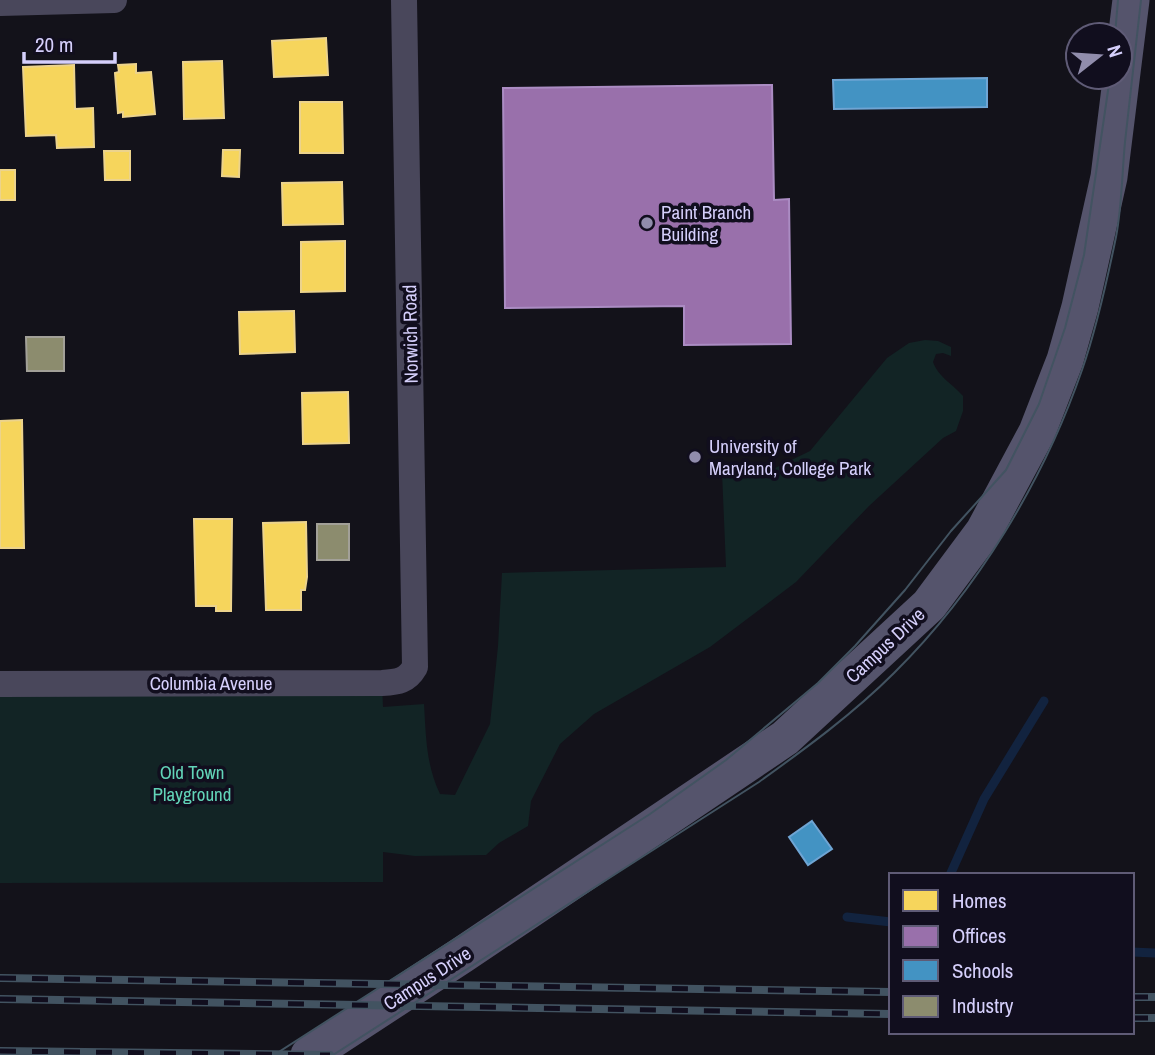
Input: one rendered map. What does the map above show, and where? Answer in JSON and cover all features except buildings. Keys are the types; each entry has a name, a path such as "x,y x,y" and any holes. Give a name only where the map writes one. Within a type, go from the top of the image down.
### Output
{"main road":[{"name":"Campus Drive","path":"309,1055 785,738 929,605 984,531 1037,432 1065,360 1110,177 1131,0"}],"street":[{"path":"0,3 114,0"},
{"name":"Norwich Road","path":"404,0 415,667"},
{"name":"Columbia Avenue","path":"0,684 383,683 398,682 410,676 415,667"}],"green space":[{"name":"Old Town Playground","path":"938,341 951,347 951,356 936,354 933,362 942,376 963,396 963,411 956,431 943,438 869,506 796,582 710,647 594,714 560,744 531,801 528,826 499,843 486,855 415,856 383,852 383,882 0,883 0,684 382,683 383,707 424,704 427,750 435,783 440,794 455,795 490,724 502,573 726,567 722,472 769,471 810,451 887,358 909,343"}],"waterway":[{"path":"951,873 984,799 1044,701"},
{"path":"847,917 889,922"},
{"path":"1134,952 1155,953"}],"tram line":[{"path":"1116,21 1118,0"},
{"path":"333,1055 759,782 862,703 894,673 953,607 980,570 1028,493 1066,411 1087,354 1118,225 1141,0"},
{"path":"274,1055 650,814 726,760 818,683 905,590 951,531 1006,470 1039,404 1065,328 1084,255 1108,91"}],"railway":[{"path":"0,978 889,992"},
{"path":"1134,997 1155,997"},
{"path":"0,999 889,1014"},
{"path":"1134,1018 1155,1018"},
{"path":"0,1051 330,1055"}],"place":[{"name":"Paint Branch Building","path":"647,223"},
{"name":"University of Maryland, College Park","path":"695,457"}]}
